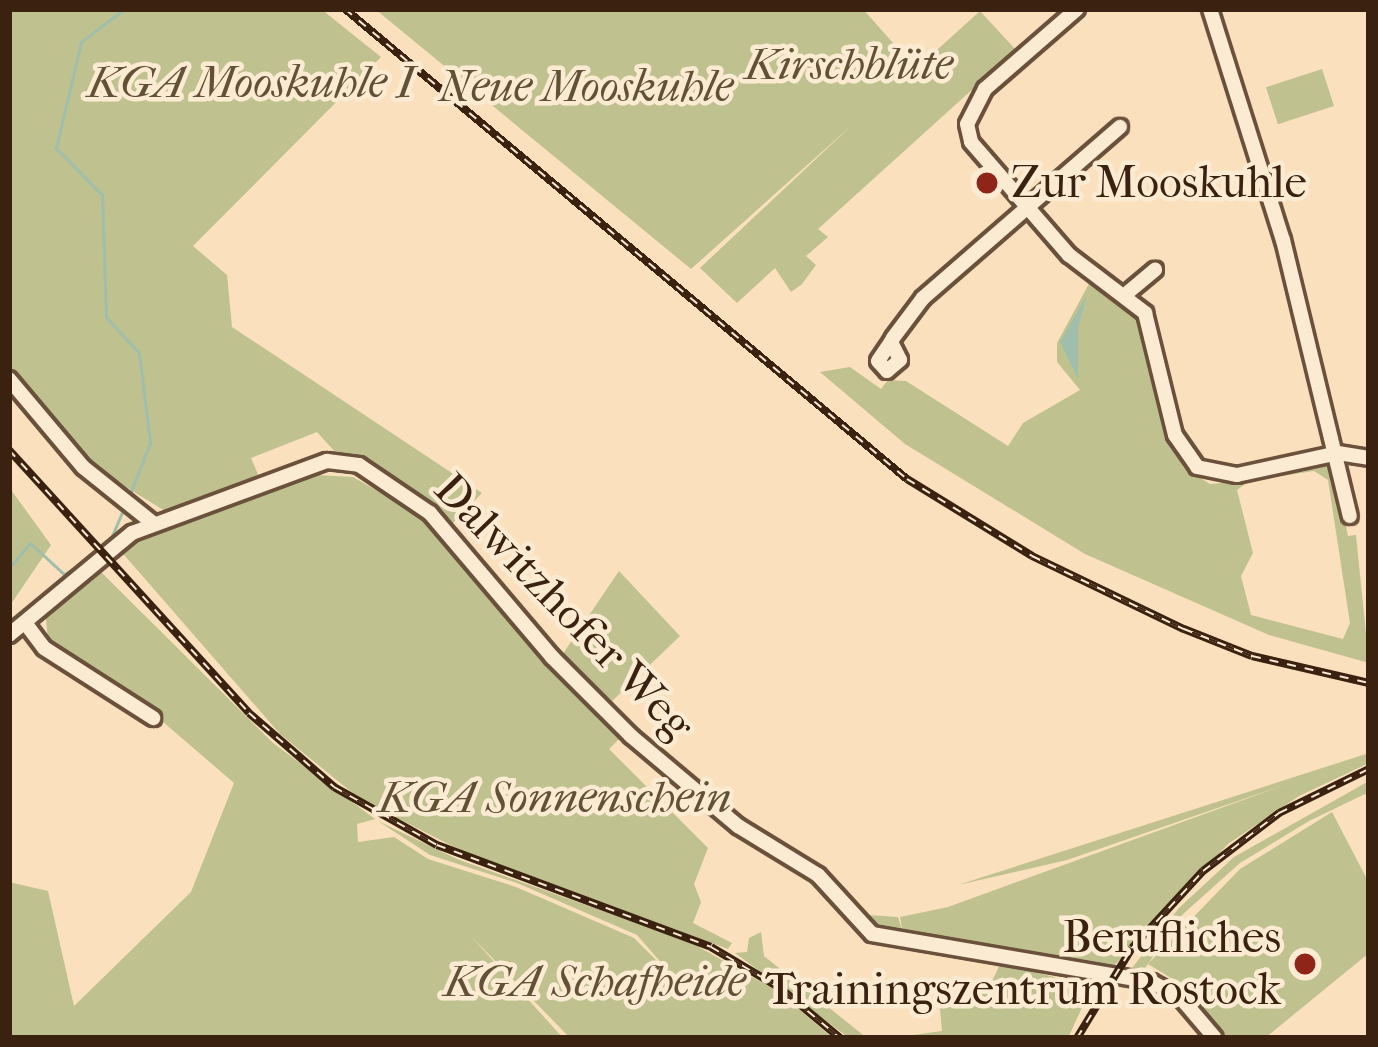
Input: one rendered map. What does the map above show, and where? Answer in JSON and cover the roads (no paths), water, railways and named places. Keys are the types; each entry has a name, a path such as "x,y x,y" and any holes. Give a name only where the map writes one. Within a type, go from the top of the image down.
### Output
{"street":[{"path":"1077,9 986,89 967,124 978,152 1076,261 1126,294 1149,322 1174,435 1197,467 1237,475 1338,453 1369,458"},
{"path":"1210,9 1283,240 1350,515"},
{"path":"890,342 923,298 1120,127"},
{"path":"1126,294 1156,270"},
{"path":"9,379 83,467 153,524"},
{"name":"Dalwitzhofer Weg","path":"9,635 114,546 153,524 328,461 359,465 430,513 551,657 631,736 738,826 818,875 872,934 1152,982 1181,998 1215,1038"},
{"path":"26,624 44,648 153,718"}],"waterway":[{"path":"124,9 81,42 56,148 102,195 106,317 139,353 150,443 131,491"},
{"path":"109,543 124,508"},
{"path":"9,568 30,543 64,574 88,562"}],"railway":[{"path":"345,9 907,479 1032,556 1184,629 1252,656 1369,683"},
{"path":"9,450 249,713 334,787 437,845 711,947 780,988 840,1038"},
{"path":"1077,1038 1132,948 1203,871 1279,813 1369,769"}],"place":[{"name":"Zur Mooskuhle","path":"987,183"},
{"name":"Berufliches Trainingszentrum Rostock","path":"1305,964"}],"park label":[{"name":"Kirschblüte","path":"849,65"},
{"name":"KGA Mooskuhle I","path":"251,83"},
{"name":"Neue Mooskuhle","path":"586,87"},
{"name":"KGA Sonnenschein","path":"555,798"},
{"name":"KGA Schafheide","path":"595,982"}]}
